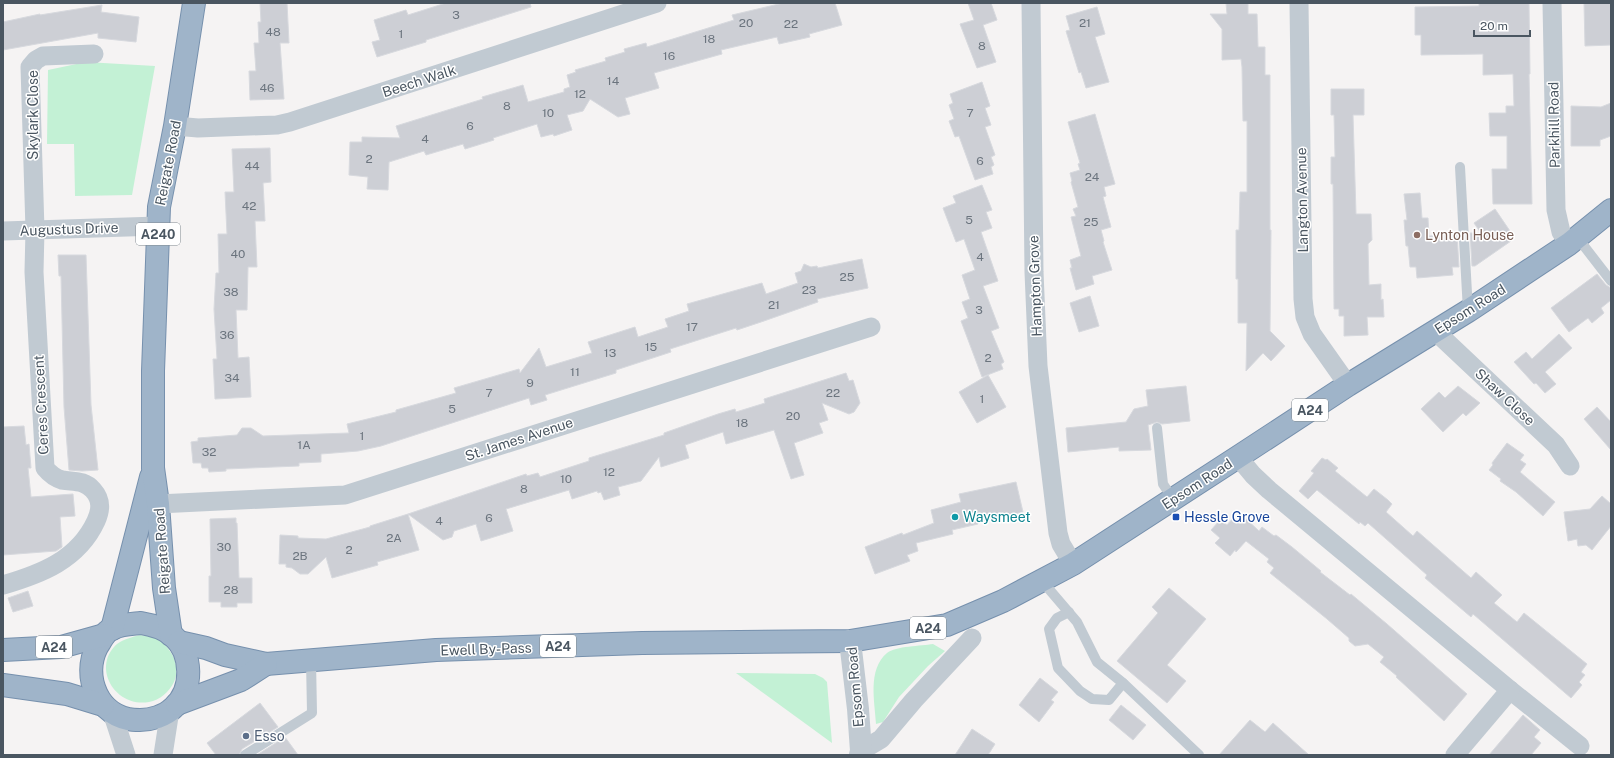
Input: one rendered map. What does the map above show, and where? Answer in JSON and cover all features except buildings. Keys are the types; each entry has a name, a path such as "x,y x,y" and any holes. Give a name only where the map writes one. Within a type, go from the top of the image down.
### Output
{"highway":[{"name":"Reigate Road","path":"175,638 164,588 158,504 153,468 153,371 159,207 176,126 194,3"},
{"name":"Epsom Road","path":"850,641 946,625 1003,601 1042,581 1072,564 1348,385 1468,311 1573,241 1611,210"},
{"name":"Reigate Road","path":"108,632 153,468"},
{"name":"Ewell By-Pass","path":"3,650 60,647 131,624 141,623 158,627 175,638 225,655 266,664 436,650 642,643 850,641"},
{"name":"A24","path":"108,632 94,650 91,666 92,683 96,694 108,709"},
{"path":"174,707 182,697 188,681 189,668 184,651 175,638"},
{"name":"Ewell By-Pass","path":"3,685 67,694 108,709 128,719 150,720 174,707 241,680 266,664"}],"street":[{"name":"Beech Walk","path":"176,126 198,128 278,125 290,122 657,3"},
{"name":"Hampton Grove","path":"1031,3 1034,272 1038,366 1058,532 1061,544 1072,564"},
{"name":"Langton Avenue","path":"1299,3 1303,300 1306,317 1312,334 1348,385"},
{"name":"Parkhill Road","path":"1552,3 1556,210 1561,232 1573,241"},
{"name":"Skylark Close","path":"36,230 30,67 36,60 43,56 94,54"},
{"name":"Augustus Drive","path":"3,231 158,226"},
{"name":"Ceres Crescent","path":"3,585 31,577 60,562 81,546 90,534 98,517 101,505 95,492 89,485 80,481 62,480 52,476 44,468 34,272 36,230"},
{"name":"St. James Avenue","path":"158,504 345,495 871,327"},
{"name":"Shaw Close","path":"1435,331 1556,445 1570,466"},
{"path":"1238,457 1253,475 1269,490 1510,690 1580,746"},
{"name":"Epsom Road","path":"860,753 881,739 914,700 972,638"},
{"name":"Epsom Road","path":"850,641 858,709 860,753"},
{"path":"1455,755 1510,690"},
{"path":"163,755 174,707"},
{"path":"108,709 126,755"}],"lane":[{"path":"1460,167 1468,311"},
{"path":"1573,241 1611,281"},
{"path":"1157,428 1163,484 1173,499"},
{"path":"1042,581 1078,622 1097,662 1122,683 1199,755"},
{"path":"1069,612 1057,618 1049,629 1058,668 1080,691 1092,699 1108,700 1122,683"},
{"path":"245,755 312,713 311,660"}],"green space":[{"path":"86,62 155,66 132,195 75,196 74,144 47,144 48,70"},
{"path":"140,635 152,637 164,644 172,655 176,668 174,682 170,689 164,695 149,702 137,702 126,699 110,684 107,674 106,664 110,653 117,644 125,639"},
{"path":"933,644 945,651 928,666 899,697 883,722 876,724 874,677 881,660 887,653 896,649"},
{"path":"736,673 815,674 823,678 827,682 832,743"}],"place":[{"name":"Lynton House","path":"1417,235"},
{"name":"Waysmeet","path":"955,517"},
{"name":"Hessle Grove","path":"1176,517"},
{"name":"Esso","path":"246,736"}]}
